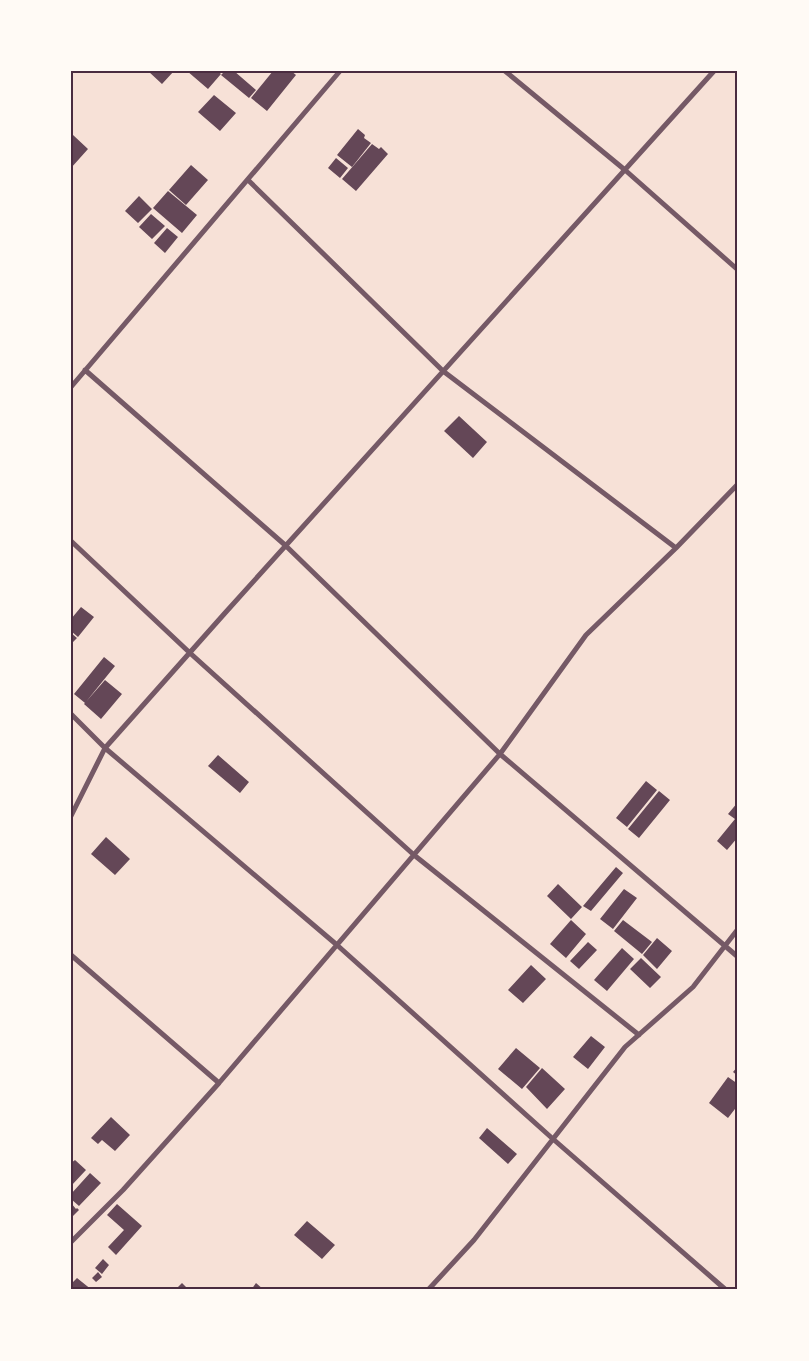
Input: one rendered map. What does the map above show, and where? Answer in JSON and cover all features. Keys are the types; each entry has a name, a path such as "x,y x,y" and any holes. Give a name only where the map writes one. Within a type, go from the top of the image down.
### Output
{"street":[{"path":"71,387 340,71"},
{"path":"505,71 625,170 738,270"},
{"path":"71,816 105,748 442,371 714,71"},
{"path":"248,180 442,371 676,548"},
{"path":"85,370 286,546 500,754 738,957"},
{"path":"71,1242 123,1190 219,1083 500,754 586,635 676,548 738,484"},
{"path":"71,541 190,653 414,855 639,1035"},
{"path":"71,714 105,748 337,945 553,1139 726,1290"},
{"path":"428,1290 474,1240 625,1047 693,987 738,929"},
{"path":"71,955 219,1083"}],"building":[{"path":"148,71 174,71 162,84"},
{"path":"187,71 218,71 221,74 208,89"},
{"path":"225,71 234,71 256,90 249,98 221,75"},
{"path":"273,71 291,71 296,75 267,111 251,98"},
{"path":"214,95 236,113 220,131 198,112"},
{"path":"358,129 365,135 364,138 371,143 352,167 337,155"},
{"path":"73,135 88,149 71,168 71,137"},
{"path":"372,144 379,149 381,147 388,154 356,191 342,179"},
{"path":"336,158 348,168 340,178 328,168"},
{"path":"191,165 208,180 186,205 169,190"},
{"path":"168,191 197,215 182,233 153,208"},
{"path":"139,196 152,209 138,223 125,211"},
{"path":"151,214 165,226 152,239 139,227"},
{"path":"167,228 178,237 165,253 154,243"},
{"path":"459,416 487,442 473,458 444,431"},
{"path":"81,607 94,617 78,637 71,631 71,619"},
{"path":"71,633 77,638 71,644"},
{"path":"104,657 115,666 85,703 74,694"},
{"path":"105,680 122,694 101,719 84,704"},
{"path":"218,755 249,782 240,793 208,766"},
{"path":"646,781 657,790 627,827 616,818"},
{"path":"659,791 670,800 639,838 628,829"},
{"path":"738,802 738,837 727,850 717,841 735,819 728,814"},
{"path":"106,837 130,859 115,875 91,854"},
{"path":"616,867 623,873 591,911 583,906"},
{"path":"558,884 582,907 571,919 547,896"},
{"path":"624,889 637,898 613,929 600,919"},
{"path":"571,920 586,934 566,958 550,944"},
{"path":"623,920 652,942 642,954 614,931"},
{"path":"657,938 672,951 657,969 643,955"},
{"path":"588,942 597,950 579,969 570,961"},
{"path":"622,948 634,959 607,991 594,980"},
{"path":"641,958 661,977 650,988 630,969"},
{"path":"531,965 546,979 523,1003 508,990"},
{"path":"591,1036 605,1047 588,1069 573,1057"},
{"path":"516,1048 540,1068 522,1089 498,1069"},
{"path":"738,1066 738,1076 733,1072"},
{"path":"542,1068 565,1089 547,1109 526,1087"},
{"path":"728,1077 738,1084 738,1105 728,1118 709,1103"},
{"path":"111,1117 130,1135 115,1151 102,1140 98,1144 91,1138"},
{"path":"487,1128 517,1154 508,1164 479,1138"},
{"path":"75,1160 86,1170 71,1186 71,1163"},
{"path":"90,1173 101,1183 79,1206 71,1199 71,1194"},
{"path":"71,1203 79,1210 71,1218"},
{"path":"117,1204 142,1226 116,1255 108,1247 124,1230 107,1215"},
{"path":"307,1221 335,1245 322,1259 294,1235"},
{"path":"103,1259 109,1265 102,1274 95,1268"},
{"path":"98,1272 102,1277 96,1282 92,1278"},
{"path":"77,1278 92,1290 71,1290 71,1284"},
{"path":"182,1283 186,1287 180,1290 178,1287"},
{"path":"256,1283 264,1290 251,1290"}]}
